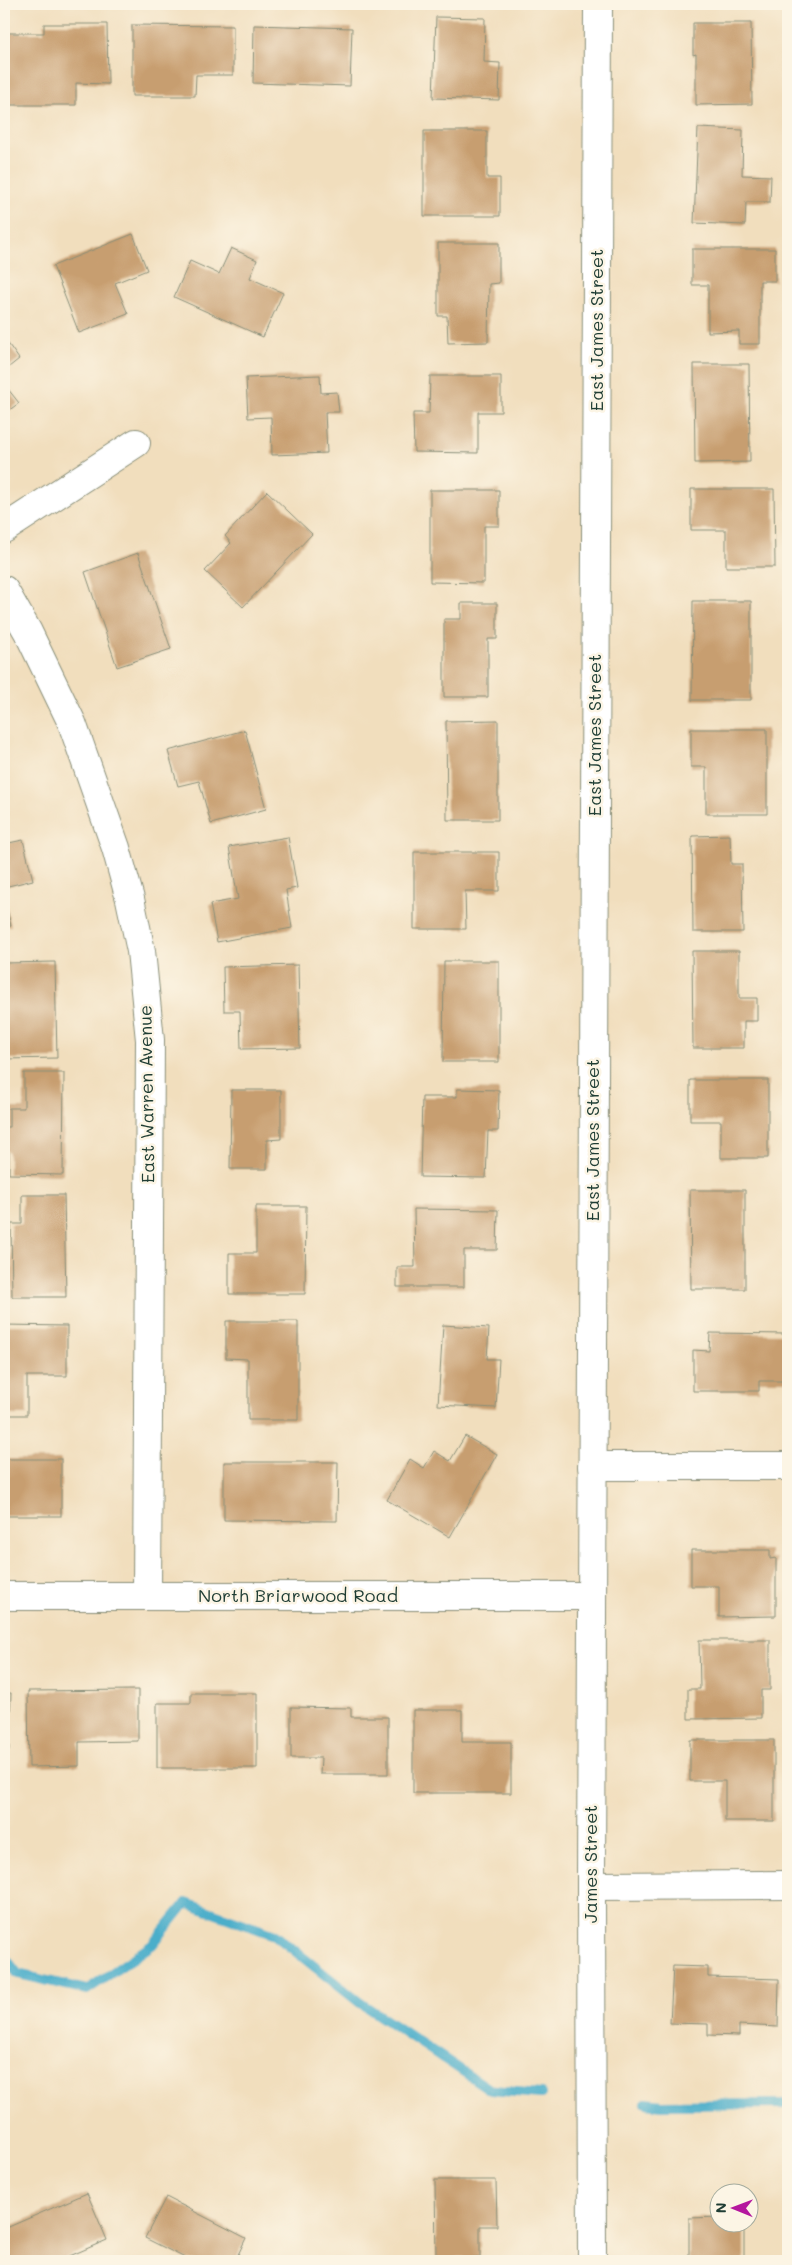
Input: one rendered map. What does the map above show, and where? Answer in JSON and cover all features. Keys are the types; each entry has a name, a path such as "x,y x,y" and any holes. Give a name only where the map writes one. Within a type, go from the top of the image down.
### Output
{"street":[{"name":"East James Street","path":"592,1466 598,4"},
{"path":"4,529 136,443"},
{"name":"East Warren Avenue","path":"4,590 28,632 72,723 116,848 130,899 141,951 150,1040 147,1596"},
{"path":"592,1466 788,1466"},
{"name":"James Street","path":"592,1466 592,2261"},
{"name":"North Briarwood Road","path":"4,1596 592,1596"},
{"path":"591,1886 788,1885"}],"building":[{"path":"436,17 485,18 484,62 500,63 499,100 433,98"},
{"path":"693,23 751,23 752,104 696,105 696,54 693,55"},
{"path":"44,24 107,24 108,84 76,83 76,105 8,105 8,33 44,33"},
{"path":"132,25 233,26 233,75 196,75 195,96 132,96"},
{"path":"254,25 352,28 350,86 253,83"},
{"path":"698,128 743,130 742,175 771,176 770,202 746,202 745,225 694,223"},
{"path":"424,131 487,131 487,178 500,178 500,216 424,216"},
{"path":"133,234 147,270 115,283 128,314 79,333 53,266"},
{"path":"438,243 499,243 499,283 489,284 488,342 448,343 447,316 438,316"},
{"path":"231,248 257,260 250,278 283,293 263,337 174,297 190,261 219,274"},
{"path":"692,249 775,249 775,281 760,281 760,344 739,344 739,331 708,332 708,285 692,285"},
{"path":"4,338 19,359 4,371"},
{"path":"694,364 749,364 750,462 695,463"},
{"path":"320,375 321,393 337,392 339,412 325,412 327,453 272,455 271,417 248,418 246,378"},
{"path":"430,376 501,376 501,412 478,412 478,453 414,452 413,413 429,413"},
{"path":"4,384 19,403 4,414"},
{"path":"691,489 774,489 775,567 726,567 726,530 691,530"},
{"path":"430,490 499,490 499,526 484,526 484,583 430,582"},
{"path":"267,491 312,534 243,607 205,571 231,543 225,536"},
{"path":"138,553 171,649 117,667 85,572"},
{"path":"693,601 751,601 751,700 692,700"},
{"path":"461,603 497,603 497,639 488,639 488,697 444,697 444,619 461,619"},
{"path":"498,720 498,820 447,820 446,721"},
{"path":"691,729 767,729 767,814 706,814 706,767 691,767"},
{"path":"245,730 266,809 211,824 199,781 178,786 168,751"},
{"path":"4,804 8,815 4,817"},
{"path":"730,835 731,864 742,864 743,932 693,932 692,836"},
{"path":"288,837 297,888 286,890 292,928 217,942 210,904 238,899 229,847"},
{"path":"23,840 33,880 4,887 4,844"},
{"path":"414,852 499,852 499,891 465,891 466,929 414,929"},
{"path":"4,898 11,926 4,927"},
{"path":"692,951 739,951 739,998 757,998 757,1021 744,1021 744,1048 693,1048"},
{"path":"444,961 499,961 499,1062 443,1062"},
{"path":"55,962 57,1058 4,1059 4,963"},
{"path":"298,965 300,1048 241,1049 240,1011 224,1011 223,967"},
{"path":"24,1073 64,1073 63,1175 9,1174 9,1152 4,1151 4,1127 9,1127 9,1108 24,1108"},
{"path":"690,1080 768,1080 768,1158 721,1158 721,1121 690,1121"},
{"path":"457,1089 499,1090 498,1131 488,1131 486,1178 420,1177 422,1097 457,1097"},
{"path":"231,1090 281,1090 281,1139 267,1140 267,1169 230,1169"},
{"path":"690,1190 745,1190 745,1289 691,1289"},
{"path":"22,1195 64,1195 66,1297 12,1297 11,1224 22,1224"},
{"path":"256,1206 306,1206 305,1294 229,1294 229,1253 256,1253"},
{"path":"414,1209 498,1210 497,1250 464,1250 464,1287 397,1287 397,1267 415,1267"},
{"path":"226,1321 298,1321 298,1420 248,1420 248,1359 226,1358"},
{"path":"4,1325 67,1326 67,1376 27,1376 27,1415 4,1415"},
{"path":"443,1325 489,1328 487,1359 499,1359 496,1408 438,1405"},
{"path":"710,1333 788,1334 788,1381 759,1381 759,1391 693,1391 693,1350 709,1351"},
{"path":"465,1436 497,1454 450,1537 387,1500 410,1459 424,1468 434,1451 450,1461"},
{"path":"4,1459 61,1459 61,1516 4,1516"},
{"path":"224,1462 338,1462 337,1521 224,1520"},
{"path":"691,1550 770,1550 770,1559 776,1558 776,1616 719,1617 719,1586 691,1586"},
{"path":"699,1640 770,1640 770,1690 761,1690 761,1718 688,1719 688,1689 700,1689"},
{"path":"138,1690 138,1741 79,1742 79,1766 29,1767 28,1691"},
{"path":"4,1693 11,1693 9,1750 4,1749"},
{"path":"191,1693 257,1693 257,1768 157,1768 157,1703 191,1703"},
{"path":"291,1707 351,1708 351,1717 388,1717 388,1774 320,1774 321,1758 291,1758"},
{"path":"413,1710 462,1710 462,1742 511,1742 511,1793 413,1793"},
{"path":"690,1740 774,1740 774,1821 725,1821 725,1781 690,1781"},
{"path":"673,1966 708,1967 708,1977 779,1979 778,2027 739,2025 739,2036 708,2035 708,2024 670,2023"},
{"path":"435,2180 496,2180 497,2226 480,2226 480,2258 436,2258"},
{"path":"87,2193 107,2240 58,2261 11,2261 4,2245 4,2229"},
{"path":"166,2197 246,2238 235,2261 191,2261 145,2238"},
{"path":"710,2217 710,2232 744,2232 744,2261 689,2261 689,2218"}],"waterway":[{"path":"4,1956 18,1974 87,1990 152,1945 186,1903 275,1935 359,2002 491,2090 541,2094"},
{"path":"646,2103 662,2105 788,2104"}]}
